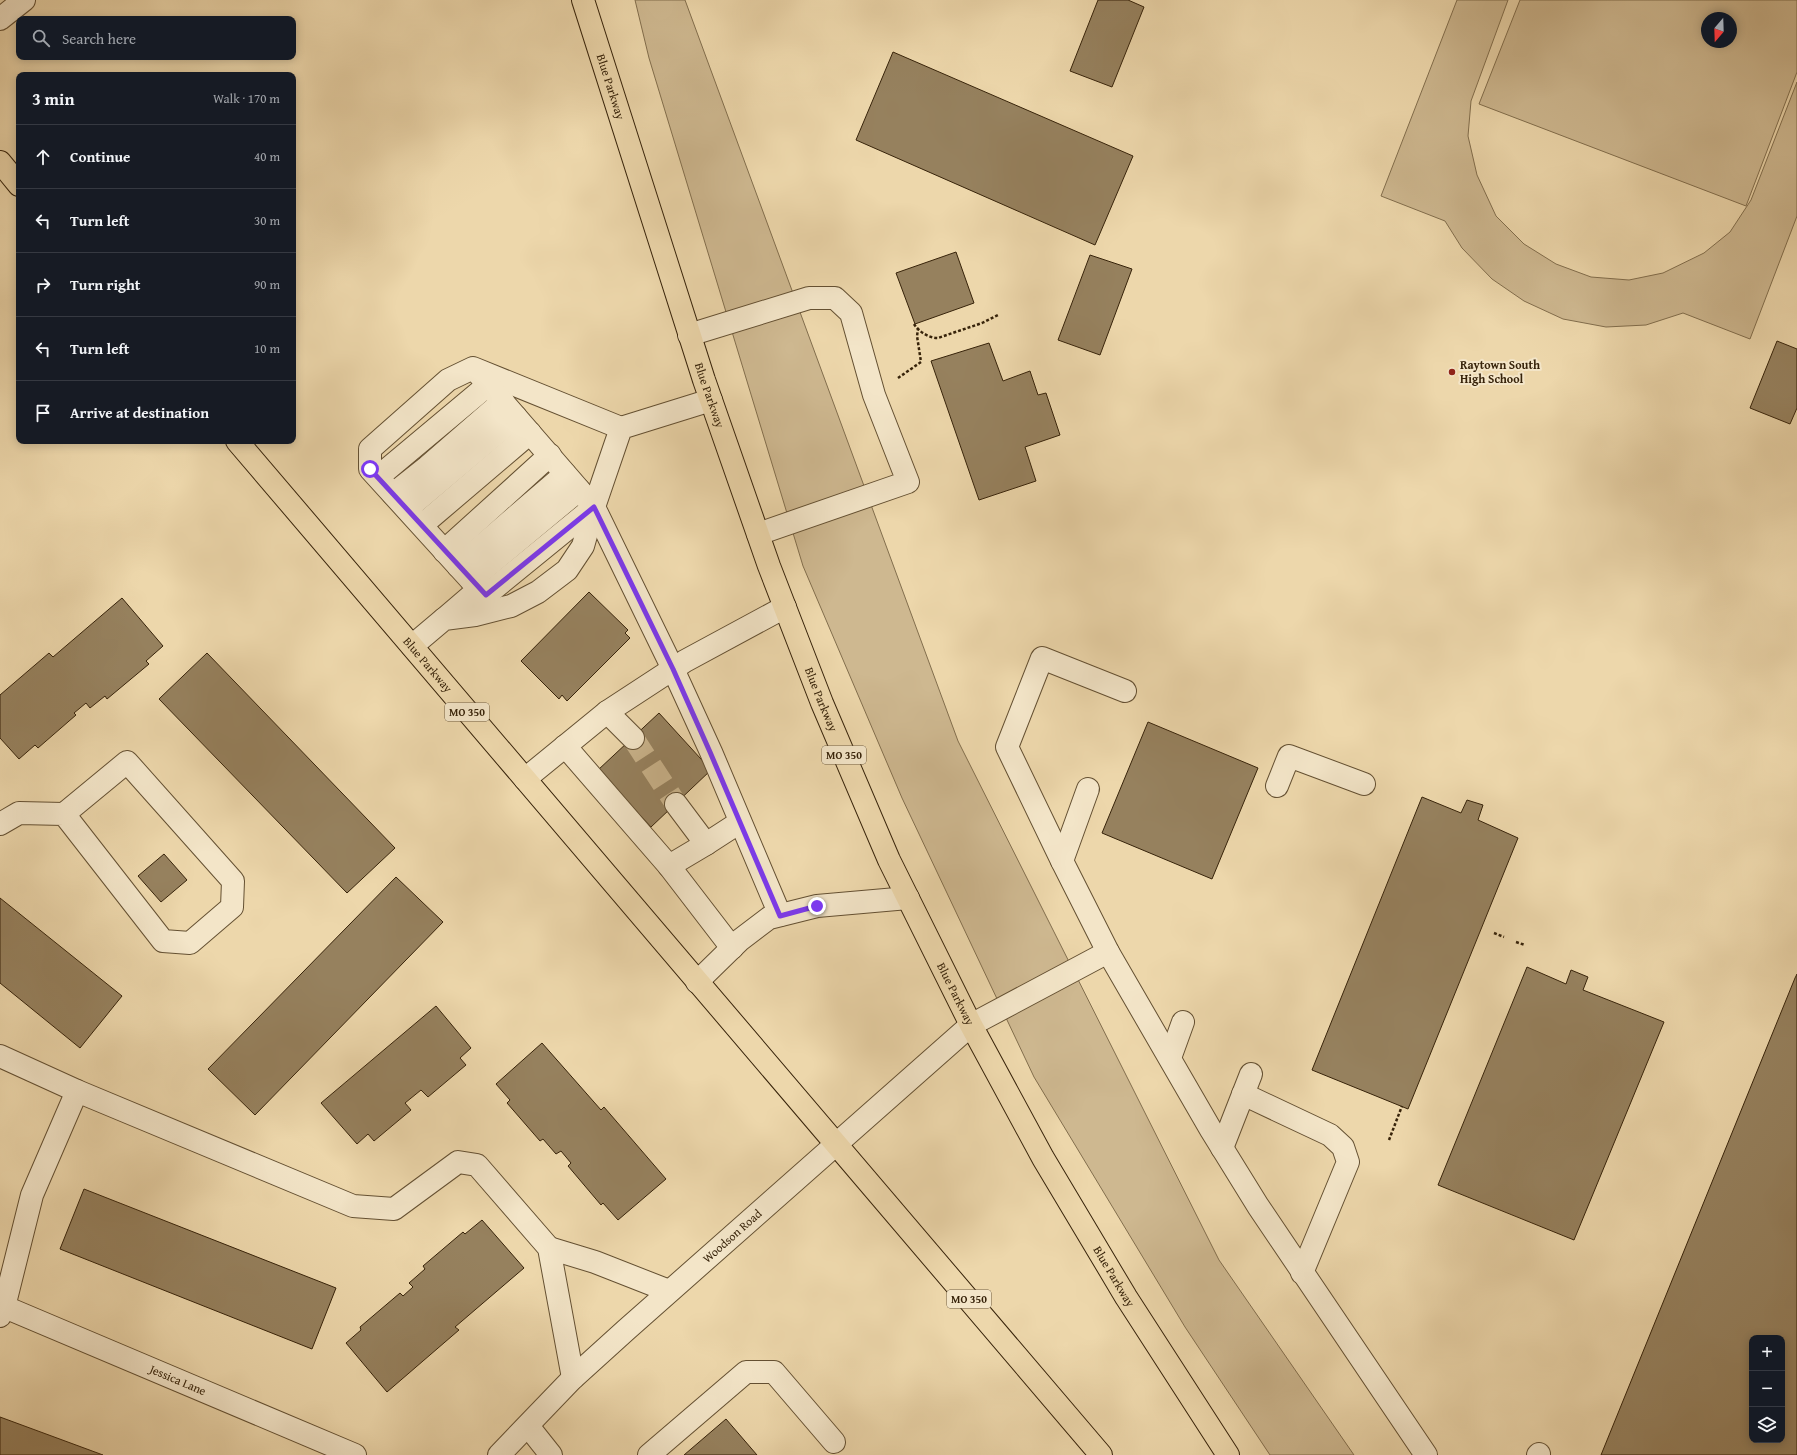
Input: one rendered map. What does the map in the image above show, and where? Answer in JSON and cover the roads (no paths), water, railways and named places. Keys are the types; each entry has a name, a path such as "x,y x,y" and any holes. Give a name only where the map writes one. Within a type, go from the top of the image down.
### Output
{"highway":[{"name":"Blue Parkway","path":"582,0 689,335 758,534 822,703 889,860 971,1025 1043,1158 1122,1291 1228,1455"},
{"path":"0,162 16,181"},
{"name":"Blue Parkway","path":"240,444 1101,1455"}],"street":[{"path":"0,19 21,1"},
{"path":"689,335 809,298 835,298 851,313 874,395 908,482 758,534"},
{"path":"594,507 486,595 463,572 370,469 370,449 448,380 473,368 621,428 711,400"},
{"path":"473,368 594,507 673,669 780,916"},
{"path":"378,477 488,385"},
{"path":"400,502 427,467 516,417"},
{"path":"422,525 516,417"},
{"path":"444,619 475,615 511,606 538,592 567,570 583,546 594,507 621,428"},
{"path":"412,646 444,619 463,572 550,455"},
{"path":"463,572 572,482"},
{"path":"525,779 607,712 685,660 785,607"},
{"path":"1124,691 1042,658 1007,747 1108,952 1222,1148 1302,1273 1426,1455"},
{"path":"607,712 632,738"},
{"path":"565,746 669,866 732,948"},
{"path":"1277,786 1289,756 1364,784"},
{"path":"0,824 19,813 64,814 127,762 233,882 232,907 190,943 164,941 64,814"},
{"path":"1062,861 1088,789"},
{"path":"676,804 706,844"},
{"path":"669,866 740,822"},
{"path":"697,982 732,948 769,918 817,906 908,898"},
{"name":"Woodson Road","path":"499,1455 573,1378 669,1291 971,1025 1108,952"},
{"path":"1170,1058 1184,1022"},
{"path":"0,1056 77,1091 353,1206 394,1209 458,1162 477,1165 549,1248 573,1378"},
{"path":"1222,1148 1251,1074"},
{"path":"1,1309 32,1195 77,1091"},
{"path":"1243,1094 1330,1135 1340,1144 1347,1156 1348,1162 1302,1273"},
{"path":"549,1248 595,1262 669,1291"},
{"name":"Jessica Lane","path":"1,1309 355,1455"},
{"path":"649,1455 746,1372 774,1372 834,1442"},
{"path":"528,1426 551,1455"}],"tunnel":[{"path":"633,738 676,804"}],"place":[{"name":"Raytown South High School","path":"1452,372"}]}
